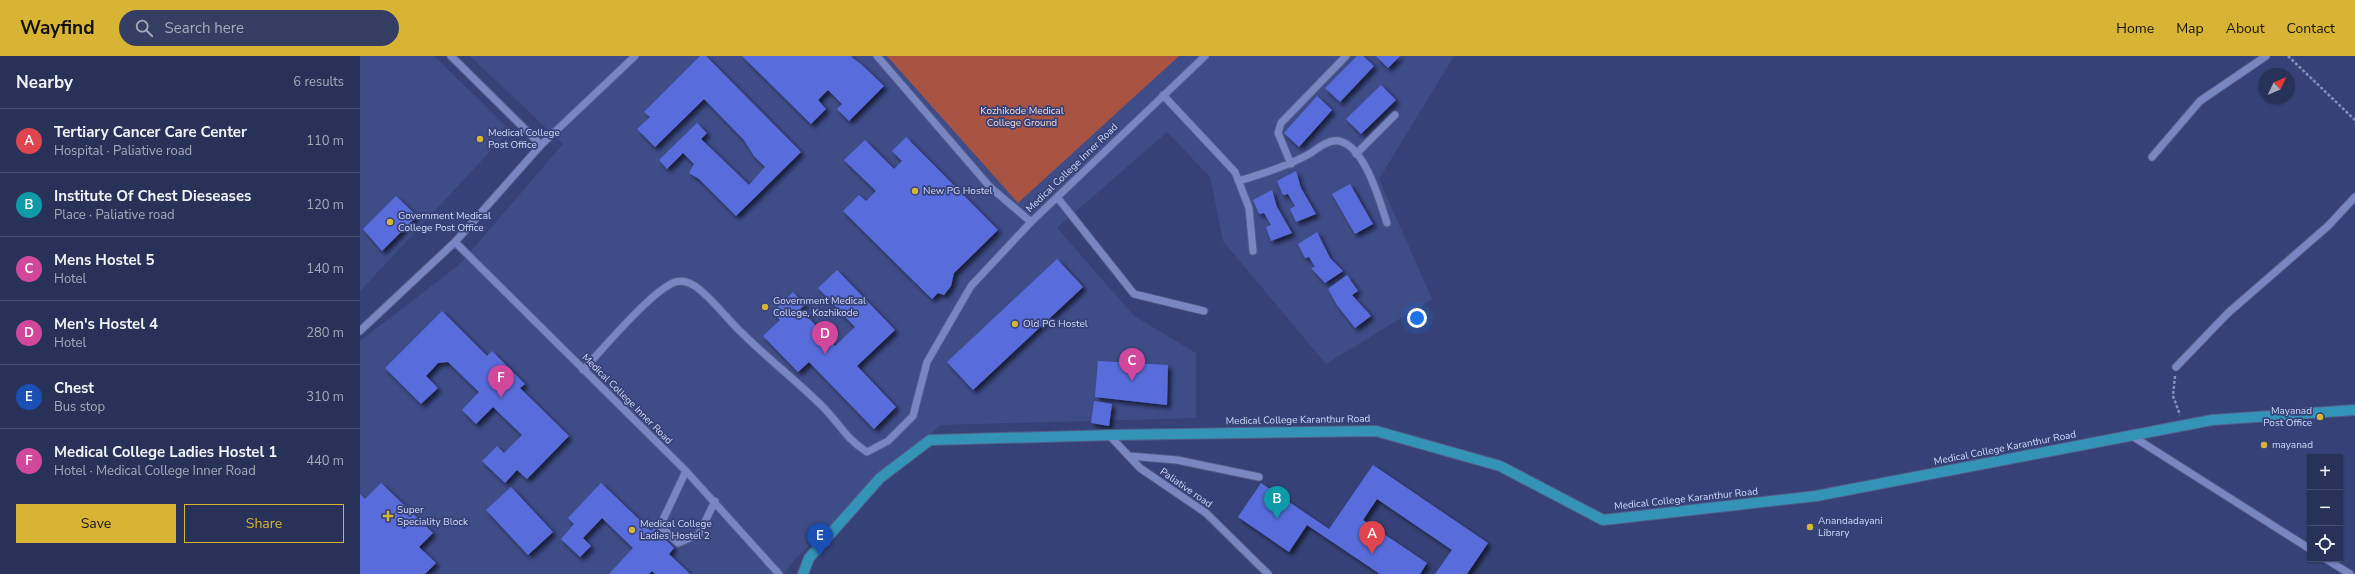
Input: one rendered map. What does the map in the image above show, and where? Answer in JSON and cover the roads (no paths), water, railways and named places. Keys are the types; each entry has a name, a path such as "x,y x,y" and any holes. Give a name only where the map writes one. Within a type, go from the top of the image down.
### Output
{"main road":[{"name":"Medical College Karanthur Road","path":"803,574 809,558 880,478 930,440 1109,435 1376,431 1500,466 1603,520 1816,496 2212,420 2355,410"}],"street":[{"path":"451,56 542,145"},
{"path":"360,332 455,242 542,145 635,56"},
{"name":"Medical College Inner Road","path":"877,56 990,187 1031,222 1205,56"},
{"path":"1291,164 1278,133 1281,123 1346,56"},
{"path":"2152,157 2200,101 2266,56"},
{"path":"1163,95 1235,172 1249,208 1253,251"},
{"path":"1356,154 1395,115"},
{"path":"1239,181 1291,164 1327,143 1338,141 1351,148 1372,179 1387,223"},
{"path":"1057,197 1134,294 1204,311"},
{"path":"2176,367 2228,313 2328,226 2355,197"},
{"path":"583,370 636,314 663,290 675,282 685,280 695,286 719,307 743,334 824,408 852,443 867,452 888,441 913,416 927,362 971,286 1031,222"},
{"name":"Medical College Inner Road","path":"455,242 686,471 715,501 779,574"},
{"name":"Paliative road","path":"1109,435 1140,468 1206,513 1268,574"},
{"path":"2132,436 2307,547"},
{"path":"1129,456 1177,460 1259,477"},
{"path":"686,471 660,526 678,543 699,534 715,501"},
{"path":"2331,562 2350,574"}],"place":[{"name":"Medical College Post Office","path":"480,139"},
{"name":"New PG Hostel","path":"915,191"},
{"name":"Government Medical College Post Office","path":"390,222"},
{"name":"Government Medical College, Kozhikode","path":"765,307"},
{"name":"Old PG Hostel","path":"1015,324"},
{"name":"Men's Hostel 4","path":"825,354"},
{"name":"Mens Hostel 5","path":"1132,381"},
{"name":"Medical College Ladies Hostel 1","path":"501,398"},
{"name":"Mayanad Post Office","path":"2320,417"},
{"name":"mayanad","path":"2264,445"},
{"name":"Super Speciality Block","path":"388,516"},
{"name":"Institute Of Chest Dieseases","path":"1277,519"},
{"name":"Anandadayani Library","path":"1810,527"},
{"name":"Medical College Ladies Hostel 2","path":"632,530"},
{"name":"Tertiary Cancer Care Center","path":"1372,554"},
{"name":"Chest","path":"820,556"}],"park label":[{"name":"Kozhikode Medical College Ground","path":"1022,116"}]}
